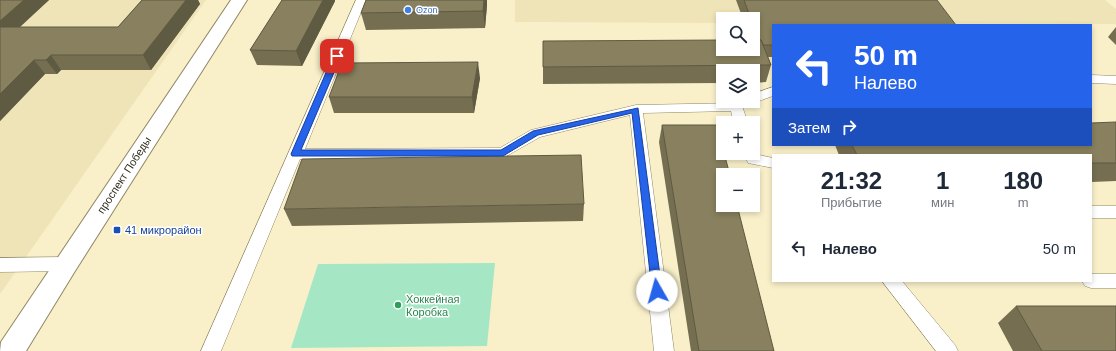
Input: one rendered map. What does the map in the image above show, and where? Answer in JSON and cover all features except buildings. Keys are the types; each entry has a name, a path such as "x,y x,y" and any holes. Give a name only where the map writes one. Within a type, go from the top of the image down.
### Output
{"main road":[{"name":"проспект Победы","path":"11,351 66,264 239,0"}],"lane":[{"path":"211,351 361,0"},
{"path":"1092,79 1116,80"},
{"path":"760,96 772,91"},
{"path":"295,154 503,153 536,133 636,109 716,104"},
{"path":"636,109 664,351"},
{"path":"758,160 772,163"},
{"path":"1092,212 1116,212"},
{"path":"0,265 66,264"},
{"path":"1092,280 1116,280"},
{"path":"892,282 948,351"}],"shaded area":[{"path":"0,0 206,0 0,294"},
{"path":"515,0 1105,0 1116,9 1116,24 760,23 760,12 716,12 716,23 515,22"}],"green space":[{"name":"Хоккейная Коробка","path":"495,263 487,346 291,348 318,264"}],"place":[{"name":"Ozon","path":"408,10"},
{"name":"41 микрорайон","path":"117,230"},
{"name":"Хоккейная Коробка","path":"398,305"}],"route":[{"path":"337,56 295,154 503,153 536,133 636,109 657,291"}]}
